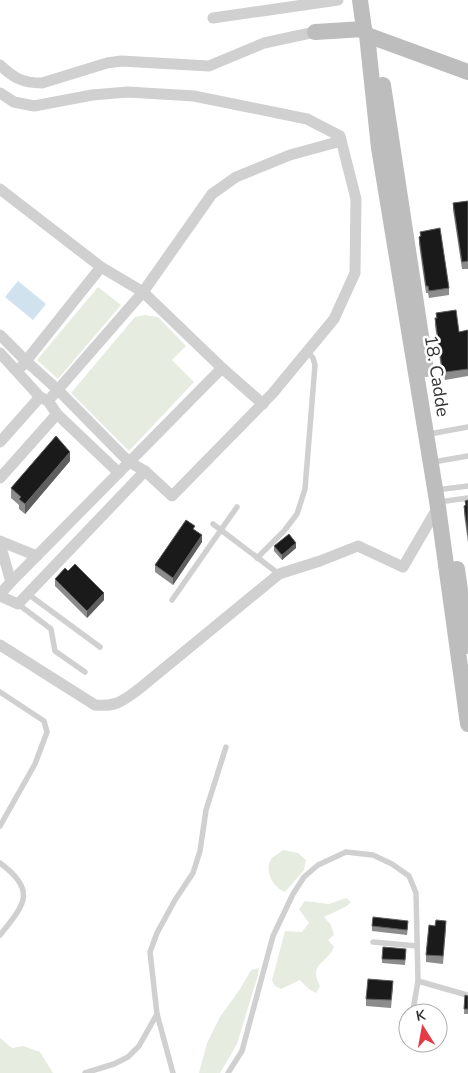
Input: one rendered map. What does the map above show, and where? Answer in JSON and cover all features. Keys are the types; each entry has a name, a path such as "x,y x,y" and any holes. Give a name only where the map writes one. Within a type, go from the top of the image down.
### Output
{"street":[{"path":"213,18 278,4 338,0"},
{"name":"18. Cadde","path":"360,0 369,34 379,148 468,646"},
{"path":"0,65 15,79 31,83 42,83 107,63 121,61 209,66 264,43 315,32 369,34 468,72"},
{"name":"18. Cadde","path":"369,34 378,49 396,179 418,307 440,460 442,499 468,724"},
{"path":"0,93 14,102 34,106 92,95 128,92 194,96 306,119 340,136 356,199 355,272 334,319 263,404 172,496 145,471 129,462 0,334"},
{"path":"0,442 44,399 58,390 143,292 212,194 236,177 290,155 341,141"},
{"path":"0,188 101,267 143,292 222,368 263,404"},
{"path":"17,372 101,267"},
{"path":"0,353 57,414 119,473"},
{"path":"145,471 18,604 0,595 222,368"},
{"path":"0,478 57,414"},
{"path":"97,494 112,507"},
{"path":"0,645 95,705 114,705 139,689 279,574 320,562 358,546 403,567 442,499"},
{"path":"0,542 37,556"},
{"path":"0,542 11,582"}],"lane":[{"path":"257,558 284,532 297,514 305,489 315,365 314,358 307,351"},
{"path":"435,433 468,427"},
{"path":"440,460 468,456"},
{"path":"442,499 468,486"},
{"path":"442,499 468,498"},
{"path":"172,600 237,506"},
{"path":"213,524 279,574"},
{"path":"28,594 100,647"},
{"path":"18,604 51,628 55,651 84,672"},
{"path":"0,692 44,721 47,732 34,764 0,826"},
{"path":"173,1073 157,1014 150,952 157,933 193,873 200,851 206,810 226,747"},
{"path":"228,1073 242,1051 273,936 292,894 304,877 318,865 346,852 373,855 392,864 409,876 416,892 418,981 414,1003"},
{"path":"0,863 18,878 24,896 20,909 0,935"},
{"path":"373,942 417,946"},
{"path":"418,981 467,995"},
{"path":"85,1073 114,1064 128,1057 139,1046 157,1014"}],"shaded area":[{"path":"98,287 121,305 58,379 37,360"},
{"path":"145,315 158,317 186,346 172,360 194,382 129,451 71,393 135,317"},
{"path":"283,850 298,853 306,860 304,870 285,892 277,887 269,873 269,862"},
{"path":"346,898 351,902 347,906 324,917 331,925 334,935 328,940 334,947 317,968 316,973 320,986 316,993 300,980 281,989 275,986 272,980 285,931 302,932 309,923 299,909 305,901 329,904"},
{"path":"259,968 237,1044 220,1073 199,1073 207,1043 220,1017 251,970"},
{"path":"0,1038 12,1048 23,1046 40,1052 53,1073 0,1073"}],"water":[{"path":"18,281 46,304 33,320 5,297"}],"building":[{"path":"468,201 468,261 462,262 453,203"},
{"path":"440,228 449,288 429,291 428,286 426,286 419,237 421,236 420,232"},
{"path":"456,310 459,332 468,330 468,369 445,372 444,367 442,368 435,318 437,318 436,313"},
{"path":"56,436 70,452 25,504 19,499 21,497 11,488"},
{"path":"468,500 468,535 464,506 466,505 465,501"},
{"path":"186,520 195,526 193,529 202,535 173,578 155,565"},
{"path":"289,534 296,543 282,555 274,546"},
{"path":"75,564 104,593 87,611 55,579 65,568 68,571"},
{"path":"373,917 408,921 407,930 372,926"},
{"path":"436,920 446,921 443,956 426,955 429,925 435,926"},
{"path":"383,947 406,949 405,960 382,959"},
{"path":"368,979 393,981 391,1000 366,999"},
{"path":"465,995 468,996 468,1009 464,1009"}]}
